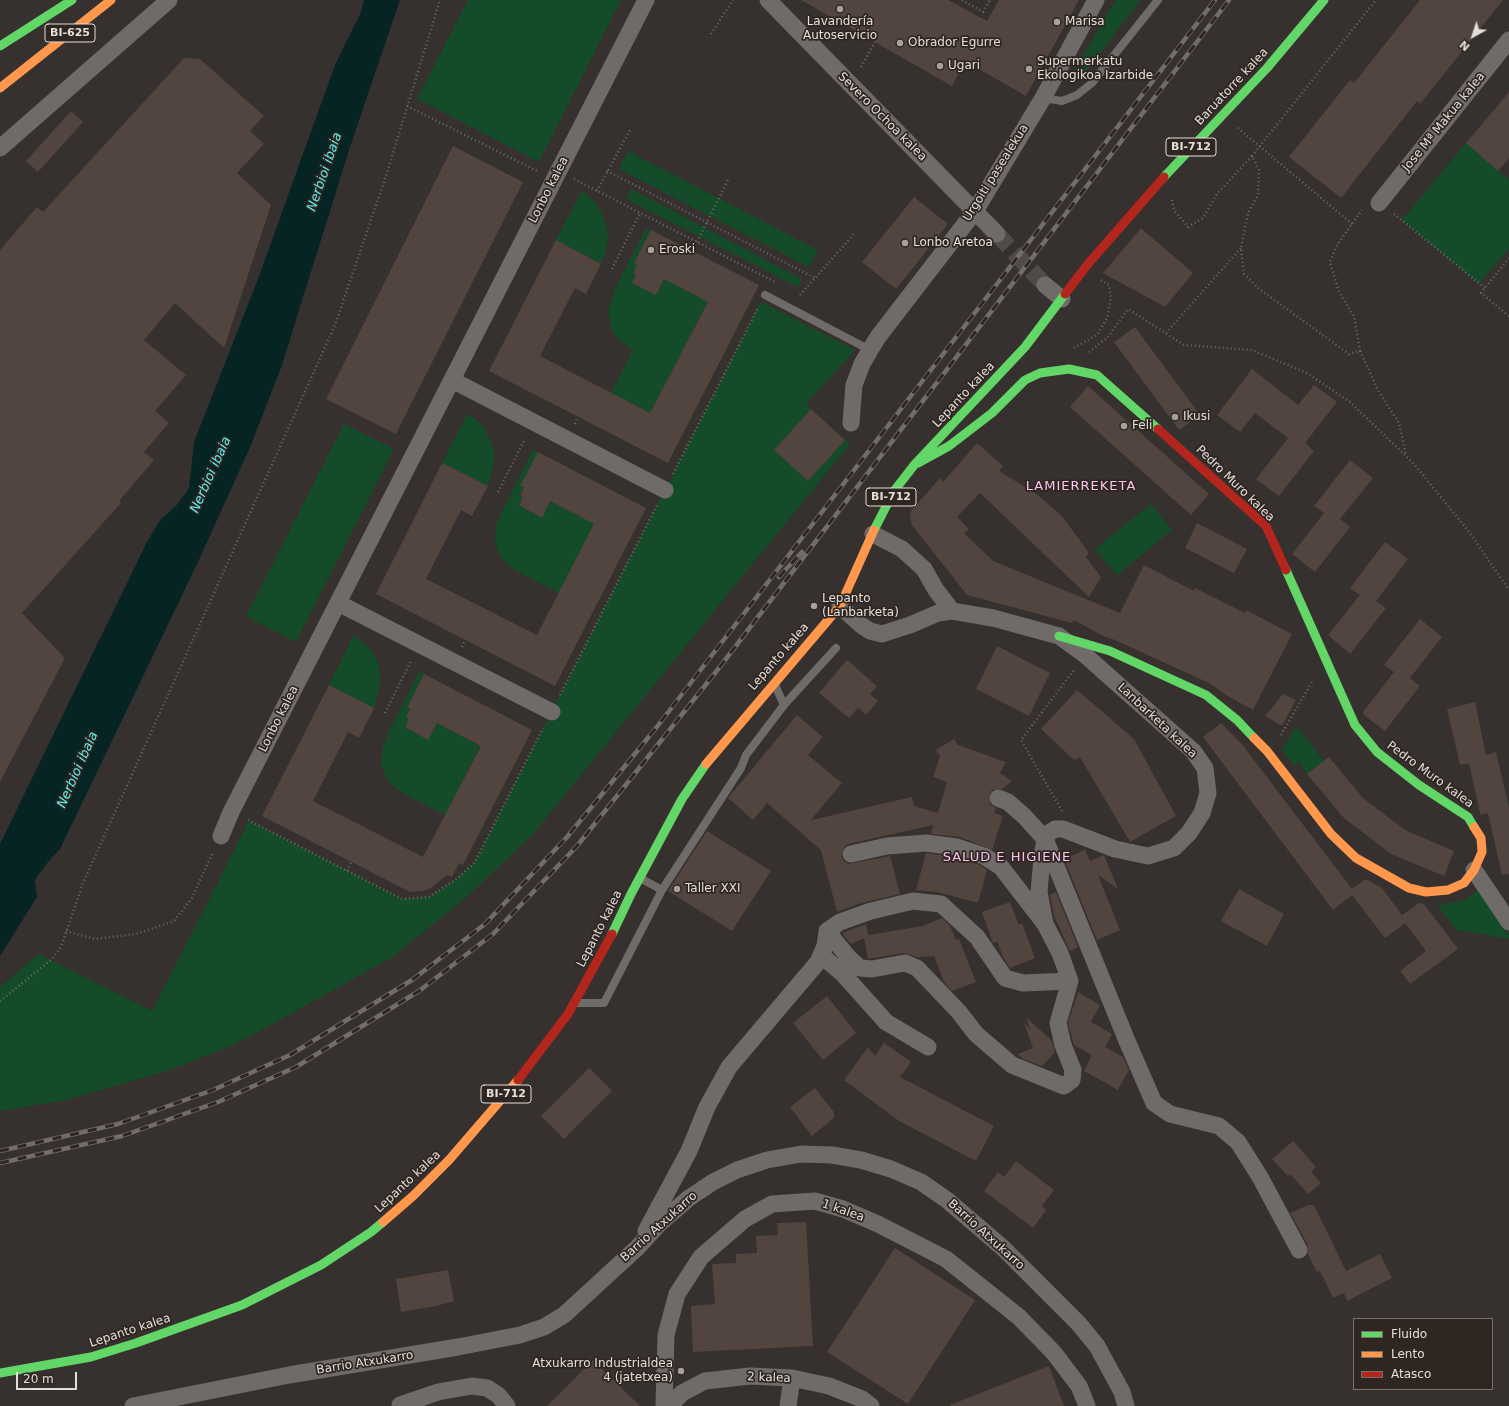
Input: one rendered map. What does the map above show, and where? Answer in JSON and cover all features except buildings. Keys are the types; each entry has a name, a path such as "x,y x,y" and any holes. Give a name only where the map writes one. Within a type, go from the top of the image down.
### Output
{"main road":[{"path":"0,46 72,0"},
{"name":"BI-625","path":"0,88 111,0"},
{"name":"Baruatorre kalea","path":"1062,299 1086,268 1166,176 1267,68 1324,0"},
{"name":"Lepanto kalea","path":"0,1373 91,1357 136,1344 242,1305 321,1264 370,1232 413,1196 449,1160 520,1078 574,1003 604,952 640,878 682,799 709,759 840,606 883,511 894,491 915,464 1026,348 1062,299"},
{"name":"Pedro Muro kalea","path":"915,464 950,446 992,413 1025,380 1040,373 1069,369 1097,375 1108,382 1266,526 1355,725 1377,752 1419,785 1468,817 1481,838 1482,852 1474,870 1464,883 1448,890 1426,892 1408,888 1382,874 1356,858 1331,834 1267,751 1237,720 1206,695 1110,651 1059,636"}],"street":[{"path":"0,148 169,0"},
{"name":"Lonbo kalea","path":"221,836 231,812 646,0"},
{"name":"Severo Ochoa kalea","path":"768,0 997,234"},
{"name":"Urgoiti pasealekua","path":"851,424 854,385 862,364 870,350 878,337 975,211 1043,98 1096,0"},
{"name":"Jose Mª Makua kalea","path":"1379,203 1509,40"},
{"path":"1045,285 1062,299"},
{"path":"452,380 665,490"},
{"path":"873,534 902,549 924,569 936,590 952,611"},
{"path":"926,617 936,590"},
{"path":"338,602 552,712"},
{"name":"Lanbarketa kalea","path":"840,606 861,625 870,631 882,634 910,625 938,613 952,611 993,618 1059,636 1085,655 1193,751 1205,768 1208,793 1202,813 1184,838 1174,848 1148,856 1115,849 1063,829"},
{"path":"998,798 1008,802 1024,816 1045,839 1127,1041 1154,1103 1170,1114 1219,1126 1238,1142 1260,1177 1299,1250"},
{"path":"1045,924 1039,892 1045,839 1049,833 1055,829 1063,829"},
{"path":"827,931 849,958 860,968 872,969 905,963 917,968 944,994 976,1034 1012,1065 1064,1086 1072,1080 1073,1070 1063,1046 1058,1023 1070,981 1060,953 1045,924 1001,867 984,856 957,847 926,843 888,846 851,854"},
{"path":"1474,870 1509,922"},
{"path":"637,1248 688,1152 707,1107 729,1067 818,962 825,946 827,931 840,922 871,911 913,901 942,904 977,937 1005,978 1023,983 1070,981"},
{"path":"821,955 843,974 886,1022 928,1046"},
{"name":"Barrio Atxukarro","path":"133,1406 296,1374 458,1347 544,1328 564,1315 637,1248 660,1223 689,1198 712,1182 737,1170 767,1160 801,1154 832,1155 861,1160 891,1169 921,1182 947,1200 1003,1248 1032,1279 1056,1300 1098,1346 1122,1392 1126,1406"},
{"name":"1 kalea","path":"664,1406 666,1335 677,1294 701,1257 745,1219 772,1204 814,1201 843,1209 878,1224 946,1259 1019,1317 1054,1353 1079,1386 1087,1406"},
{"name":"2 kalea","path":"670,1406 682,1393 705,1381 750,1376 792,1378 829,1386 862,1399 871,1406"},
{"path":"788,1406 792,1378"},
{"path":"400,1405 438,1392 472,1386 487,1388 498,1395 507,1406"}],"lane":[{"path":"1043,98 1062,101 1077,96 1092,83 1158,0"},
{"path":"765,295 870,350"},
{"path":"574,1003 604,1003 662,890 741,768 746,755 784,705 836,648"},
{"path":"774,682 784,705"},
{"path":"640,878 662,890"}],"path":[{"path":"0,1001 51,960 61,947 82,882 335,325 385,179 440,0"},
{"path":"711,34 733,0"},
{"path":"962,0 984,12 990,0"},
{"path":"1166,176 1174,210 1188,227 1203,218 1217,194 1252,156 1376,0"},
{"path":"851,85 875,42"},
{"path":"407,106 523,164"},
{"path":"1223,114 1259,147 1352,224"},
{"path":"597,191 630,130"},
{"path":"1252,156 1259,170 1258,195 1248,214 1241,248 1244,274 1258,288 1349,354 1360,351"},
{"path":"231,812 402,899 429,898 458,878 475,862 552,712 772,280 559,171"},
{"path":"607,171 815,278"},
{"path":"697,242 728,180"},
{"path":"1379,203 1372,197 1337,245 1330,262 1339,292 1354,316 1360,351 1379,392 1398,423 1406,457"},
{"path":"612,269 640,213"},
{"path":"1402,220 1485,288"},
{"path":"800,295 855,233"},
{"path":"1166,334 1241,248"},
{"path":"1509,258 1481,293 1509,316"},
{"path":"1069,369 1071,349 1096,335 1107,318 1111,298 1108,285 1086,268"},
{"path":"1069,369 1107,338 1128,309 1184,345 1252,350 1307,373 1350,402 1406,457 1470,533 1509,590"},
{"path":"498,492 534,422"},
{"path":"385,714 420,644"},
{"path":"1277,742 1314,677"},
{"path":"1063,685 1022,740 1063,814 1063,829"},
{"path":"66,931 95,939 136,934 174,921 192,898 221,836"},
{"path":"347,871 351,862"}],"green space":[{"path":"468,0 621,0 539,162 417,99"},
{"path":"1116,0 1140,0 1085,73 1078,78 1070,78"},
{"path":"1466,143 1509,180 1509,248 1479,284 1402,220"},
{"path":"628,151 818,250 809,267 619,169"},
{"path":"631,189 802,279 798,287 626,199"},
{"path":"582,190 597,204 607,229 608,240 605,255 601,263 556,240"},
{"path":"646,228 651,230 634,263 637,265 633,273 636,274 632,283 656,295 664,279 708,301 650,413 611,393 633,350 619,340 612,331 608,311 616,287"},
{"path":"761,302 855,350 806,404 811,409 774,450 808,481 845,440 850,444 533,834 468,896 391,958 258,1032 228,1047 170,1070 66,1100 0,1111 0,987 39,954 152,1011 249,821 402,899 429,897 458,878 475,862"},
{"path":"468,413 483,426 494,451 494,463 488,486 442,463"},
{"path":"344,424 394,449 296,642 246,616"},
{"path":"533,450 538,452 521,485 524,487 520,495 523,497 519,505 542,517 550,501 594,524 559,593 515,570 506,563 499,553 495,541 496,525"},
{"path":"1151,504 1172,530 1117,575 1095,549"},
{"path":"354,635 370,648 377,660 380,673 380,685 374,708 329,685"},
{"path":"419,672 424,674 407,707 410,709 406,717 409,719 405,727 428,739 437,723 480,746 445,815 401,792 392,785 385,775 381,763 383,747 389,731"},
{"path":"1296,726 1324,761 1307,774 1299,762 1295,766 1282,750"},
{"path":"1480,888 1509,936 1509,939 1457,930 1437,905 1466,900"}],"water":[{"name":"Nerbioi ibaia","path":"364,0 400,0 350,147 281,368 251,445 198,562 60,849 35,880 37,897 0,956 0,844 147,542 161,519 176,506 189,488 194,442 258,279 335,65 361,12"}],"tunnel":[{"path":"997,234 1045,285"}],"railway":[{"path":"0,1151 118,1124 213,1090 290,1055 412,980 485,924 567,837 656,728 1215,0"},
{"path":"0,1163 122,1136 218,1102 296,1067 419,991 493,934 577,846 719,668 1229,0"},
{"path":"779,577 802,552"}],"traffic: fast":[{"path":"0,46 72,0"},
{"path":"1164,177 1267,68 1324,0"},
{"path":"874,530 894,491 915,464 1025,347 1065,294"},
{"path":"918,463 949,446 992,413 1025,380 1040,373 1069,369 1097,375 1158,429"},
{"path":"1286,570 1355,725 1377,752 1419,785 1468,817 1474,827"},
{"path":"1059,636 1110,651 1206,695 1237,720 1254,738"},
{"path":"612,934 631,894 682,799 706,764"},
{"path":"0,1373 91,1357 136,1343 242,1305 321,1265 371,1232 383,1222"}],"traffic: slow":[{"path":"0,88 111,0"},
{"path":"706,764 840,606 874,530"},
{"path":"1254,738 1267,751 1331,834 1356,858 1409,888 1426,892 1448,890 1464,883 1474,870 1482,852 1481,838 1474,827"},
{"path":"383,1222 413,1196 449,1160 518,1080"}],"traffic: jam":[{"path":"1065,294 1088,264 1164,177"},
{"path":"1158,429 1266,526 1286,570"},
{"path":"518,1080 568,1014 612,934"}],"place":[{"name":"Lavandería Autoservicio","path":"840,9"},
{"name":"Marisa","path":"1057,22"},
{"name":"Obrador Egurre","path":"900,43"},
{"name":"Ugari","path":"940,66"},
{"name":"Supermerkatu Ekologikoa Izarbide","path":"1029,69"},
{"name":"Lonbo Aretoa","path":"905,243"},
{"name":"Eroski","path":"651,250"},
{"name":"Ikusi","path":"1175,417"},
{"name":"Feli","path":"1124,426"},
{"name":"Lepanto (Lanbarketa)","path":"814,606"},
{"name":"Taller XXI","path":"677,889"},
{"name":"Atxukarro Industrialdea 4 (jatetxea)","path":"681,1371"}],"district":[{"name":"LAMIERREKETA","path":"1081,487"},
{"name":"SALUD E HIGIENE","path":"1007,858"}]}
